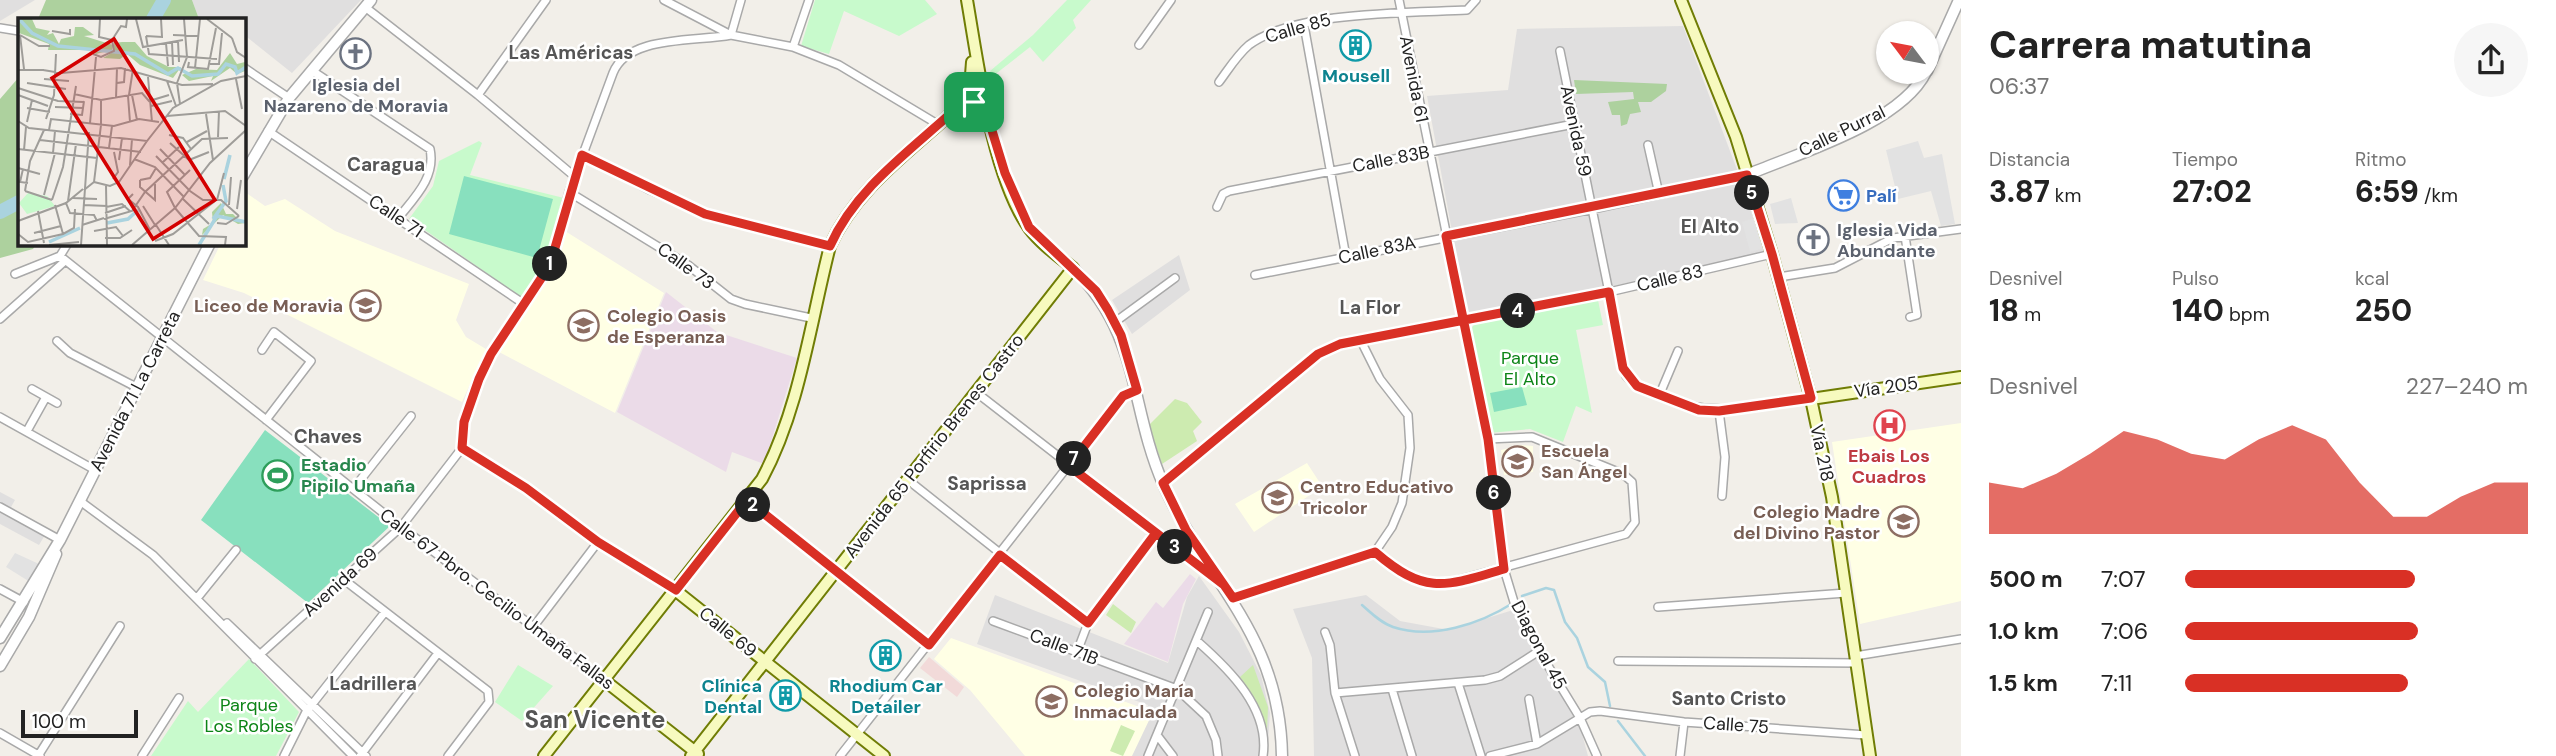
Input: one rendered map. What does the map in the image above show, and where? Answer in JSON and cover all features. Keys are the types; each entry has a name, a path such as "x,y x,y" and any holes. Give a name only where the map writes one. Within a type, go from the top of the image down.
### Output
{"main road":[{"path":"967,0 973,45 1005,173 1029,227 1073,268"},
{"name":"Vía 218","path":"1681,0 1732,125 1779,278 1811,398 1832,497 1870,756"},
{"path":"544,756 762,479 780,440 797,386 830,246 851,207 960,105 970,88 973,45"},
{"path":"960,105 974,102 981,105 989,117"},
{"name":"Avenida 65 Porfirio Brenes Castro","path":"695,755 1073,268"},
{"name":"Vía 205","path":"1811,398 1961,377"},
{"name":"Calle 69","path":"676,590 884,756"},
{"name":"Calle 67 Pbro. Cecilio Umaña Fallas","path":"604,680 695,755"}],"street":[{"path":"478,95 546,0"},
{"path":"731,36 741,0"},
{"path":"793,47 809,0"},
{"path":"1139,45 1171,0"},
{"name":"Avenida 61","path":"1399,0 1462,322"},
{"name":"Calle 85","path":"1219,82 1248,46 1269,35 1341,16 1466,10 1476,0"},
{"name":"Calle Purral","path":"1939,44 1959,0"},
{"path":"667,1 731,36 793,47 839,65 939,125"},
{"path":"245,172 267,131 289,98 368,3 574,176"},
{"path":"1304,25 1346,257"},
{"path":"0,28 18,31"},
{"name":"Avenida 69","path":"258,656 401,527 462,448 464,422 479,379 550,265 574,176 622,57 646,45 731,36"},
{"name":"Avenida 59","path":"1560,51 1626,376 1637,386 1659,396"},
{"path":"245,68 289,98"},
{"path":"311,70 430,149 433,161 428,178 399,217"},
{"name":"Calle Purral","path":"1747,175 1867,124 1900,102 1916,84"},
{"name":"Calle 83B","path":"1217,206 1223,194 1228,191 1574,124"},
{"name":"Calle 71","path":"267,131 399,217 524,304"},
{"path":"1648,145 1659,194"},
{"path":"582,155 705,214 830,246"},
{"name":"Calle 83A","path":"1255,275 1593,209 1747,175"},
{"name":"Calle 73","path":"569,192 688,265 731,299 811,318"},
{"path":"1779,278 1835,268 1876,245 1905,236 1961,229"},
{"path":"1905,236 1917,315 1910,317"},
{"path":"0,319 62,258 67,245"},
{"name":"Avenida 71 La Carreta","path":"0,638 60,540 209,245"},
{"name":"Calle 83","path":"1361,341 1609,292 1772,254"},
{"path":"15,274 62,258"},
{"name":"Calle 67 Pbro. Cecilio Umaña Fallas","path":"62,258 401,527 604,680"},
{"path":"1073,268 1096,291 1115,323 1163,483 1186,530 1233,598 1273,682 1282,756"},
{"path":"1115,323 1175,278"},
{"name":"Diagonal 45","path":"1462,322 1488,439 1504,569 1514,602 1539,651 1580,718 1597,756"},
{"path":"262,350 274,332 311,361 266,420"},
{"path":"57,341 69,353 136,387"},
{"path":"1163,483 1318,354 1340,344 1361,341 1380,379 1408,415 1410,448 1402,503 1392,527 1375,552 1233,598"},
{"path":"1678,351 1659,396 1699,410 1719,411 1811,398"},
{"path":"32,389 57,403"},
{"path":"839,756 1123,396 1137,390"},
{"path":"977,393 1224,585"},
{"path":"27,431 46,397"},
{"path":"1719,411 1726,457 1722,496"},
{"path":"354,488 411,416"},
{"path":"0,417 95,470"},
{"path":"1375,552 1407,577 1425,583 1463,581 1626,534 1635,522 1632,482 1623,474 1532,437 1488,439"},
{"name":"Calle 69","path":"462,448 526,488 598,542 676,590"},
{"path":"908,481 1088,623"},
{"path":"747,500 929,645"},
{"path":"80,501 153,555 363,755 438,653"},
{"path":"0,507 60,540"},
{"path":"1077,652 1088,623 1156,533"},
{"name":"Avenida 71 La Carreta","path":"0,666 4,654 50,573 60,540"},
{"path":"534,626 598,542"},
{"path":"198,597 236,550"},
{"path":"343,579 488,691 489,702 448,756"},
{"path":"0,589 24,601"},
{"path":"1658,607 1846,593"},
{"path":"284,756 306,712 384,612"},
{"path":"1148,756 1208,612"},
{"name":"Calle 71B","path":"993,621 1177,689 1206,716 1216,740 1218,756"},
{"path":"0,733 39,756 120,626"},
{"path":"1325,632 1330,645 1335,693 1355,756"},
{"path":"1618,662 1856,659 1961,639"},
{"path":"1197,641 1252,702 1261,718 1262,756"},
{"path":"1335,693 1458,683 1500,676 1539,651"},
{"path":"258,656 306,712 353,756"},
{"path":"1458,683 1481,756"},
{"path":"1392,689 1412,756"},
{"path":"142,756 179,698"},
{"path":"1528,699 1537,744"},
{"name":"Calle 75","path":"1490,756 1537,744 1580,718 1601,710 1684,722 1866,734"},
{"path":"1680,756 1684,722"},
{"path":"1157,735 1173,756"}],"shaded area":[{"path":"0,0 35,0 0,21"},
{"path":"192,0 361,0 292,73 245,36 245,18 199,18"},
{"path":"1683,26 1768,252 1468,318 1427,96 1508,90 1517,29"},
{"path":"1918,141 1924,158 1942,154 1955,224 1941,226 1931,191 1898,199 1886,150"},
{"name":"Liceo de Moravia","path":"245,192 265,206 285,199 335,231 469,284 456,320 466,337 486,349 462,402 244,293 203,280 220,245 245,245"},
{"path":"1791,198 1798,223 1775,224 1770,204"},
{"path":"1754,218 1764,248 1750,252 1742,222"},
{"name":"Colegio Oasis de Esperanza","path":"565,231 664,293 615,413 499,352 554,272"},
{"path":"1179,255 1190,290 1132,334 1112,300"},
{"path":"666,292 717,332 797,358 764,464 732,452 726,472 617,412"},
{"name":"Colegio Madre del Divino Pastor","path":"1961,423 1961,601 1860,624 1832,442"},
{"name":"Escuela San Ángel","path":"1521,445 1533,446 1533,472 1504,475 1501,450"},
{"name":"Centro Educativo Tricolor","path":"1307,463 1320,483 1319,489 1254,532 1235,504"},
{"path":"0,492 15,500 11,507 48,530 39,545 0,524"},
{"path":"15,553 39,564 30,582 6,567"},
{"path":"1190,574 1196,579 1183,604 1168,662 1124,644 1156,602 1163,608"},
{"path":"1199,576 1239,632 1261,675 1270,713 1267,756 1124,756 1148,705 977,644 995,595 1168,663 1187,597"},
{"path":"1366,595 1400,621 1449,630 1513,610 1581,730 1588,756 1314,756 1312,658 1293,609"},
{"name":"Colegio María Inmaculada","path":"951,638 1153,712 1132,756 1025,756 970,690 934,659"},
{"path":"929,657 964,687 957,697 920,668"}],"green space":[{"path":"46,0 192,0 199,18 38,18"},
{"path":"815,0 925,0 937,14 899,36 844,11 829,54 801,46"},
{"path":"1067,0 1091,0 1073,20 1076,28 1043,62 1030,47 993,76 990,71 1033,35"},
{"path":"18,78 18,245 36,245 33,249 0,258 0,99"},
{"path":"1574,80 1667,84 1666,91 1651,102 1638,102 1641,112 1630,114 1627,124 1621,126 1620,115 1612,115 1608,102 1634,99 1633,92 1576,94"},
{"path":"479,141 482,143 470,175 564,198 541,273 521,297 409,219 433,186 439,161"},
{"path":"464,176 553,199 537,258 449,234"},
{"name":"Parque El Alto","path":"1598,300 1603,325 1576,330 1592,413 1576,406 1563,442 1530,429 1490,433 1470,332 1474,324"},
{"path":"1522,387 1527,405 1494,412 1490,393"},
{"path":"1175,399 1187,403 1202,422 1193,431 1197,441 1162,464 1149,425"},
{"name":"Estadio Pipilo Umaña","path":"265,430 390,526 308,603 201,520"},
{"path":"1113,604 1136,622 1131,633 1106,615"},
{"name":"Parque Los Robles","path":"249,659 299,712 276,756 151,756 188,701 198,712"},
{"path":"518,665 553,686 522,721 495,702"},
{"path":"1253,665 1268,707 1266,756 1260,715 1253,697 1240,677"},
{"path":"1121,725 1135,731 1123,756 1110,751"}],"waterway":[{"path":"154,18 164,0"},
{"path":"0,212 18,203"},
{"path":"1522,596 1546,588 1554,590 1565,622 1577,638 1588,667 1605,682 1610,706"},
{"path":"1362,605 1376,618 1393,627 1424,632 1471,623 1513,603"},
{"path":"1618,721 1645,756"}],"place":[{"name":"Mousell","path":"1356,45"},
{"name":"Iglesia del Nazareno de Moravia","path":"356,54"},
{"name":"Palí","path":"1843,196"},
{"name":"Iglesia Vida Abundante","path":"1814,240"},
{"name":"Liceo de Moravia","path":"366,306"},
{"name":"Colegio Oasis de Esperanza","path":"584,326"},
{"name":"Ebais Los Cuadros","path":"1889,425"},
{"name":"Escuela San Ángel","path":"1518,461"},
{"name":"Estadio Pipilo Umaña","path":"278,475"},
{"name":"Centro Educativo Tricolor","path":"1277,497"},
{"name":"Colegio Madre del Divino Pastor","path":"1903,522"},
{"name":"Rhodium Car Detailer","path":"886,655"},
{"name":"Clínica Dental","path":"785,696"},
{"name":"Colegio María Inmaculada","path":"1051,701"}],"district":[{"name":"Las Américas","path":"571,52"},
{"name":"Caragua","path":"386,164"},
{"name":"El Alto","path":"1710,226"},
{"name":"La Flor","path":"1370,307"},
{"name":"Chaves","path":"328,436"},
{"name":"Saprissa","path":"987,483"},
{"name":"Ladrillera","path":"373,683"},
{"name":"Santo Cristo","path":"1729,698"},
{"name":"San Vicente","path":"595,720"}],"route":[{"path":"974,102 960,105 861,196 839,226 830,246 705,214 650,190 582,155 569,192 550,265 491,354 470,401 464,422 462,448 526,488 598,542 638,564 676,590 747,500 929,645 1000,555 1088,623 1156,533 1224,585 1186,530 1163,483 1318,354 1340,344 1462,322 1609,292 1623,368 1626,376 1637,386 1699,410 1719,411 1811,398 1772,254 1747,175 1593,209 1446,236 1462,322 1488,439 1504,569 1463,581 1425,583 1407,577 1375,552 1233,598 1224,585 1069,466 1123,396 1137,390 1121,335 1108,310 1096,291 1029,227 1018,207 998,154 989,117 981,105 974,102"}]}
